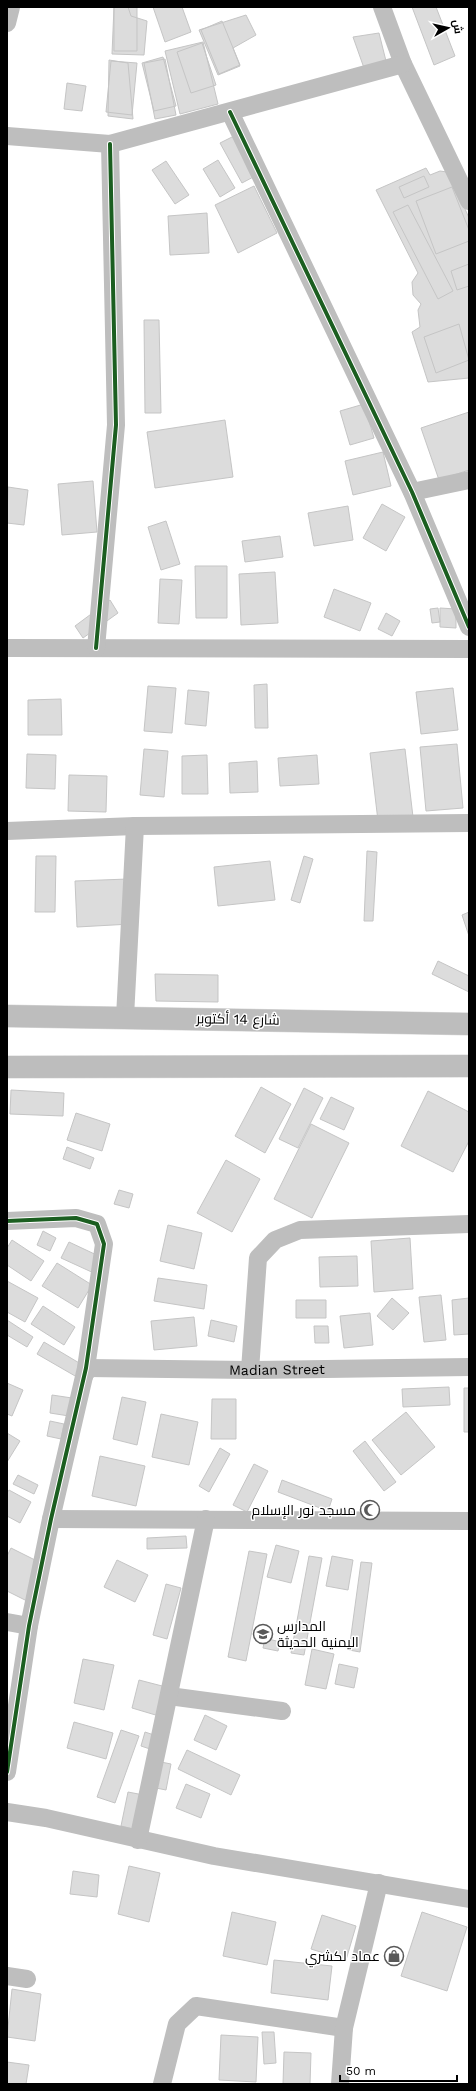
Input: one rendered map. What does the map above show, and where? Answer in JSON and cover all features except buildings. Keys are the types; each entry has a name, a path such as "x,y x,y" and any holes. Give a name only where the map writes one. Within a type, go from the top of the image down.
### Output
{"main road":[{"name":"شارع 14 أكتوبر","path":"7,1016 469,1024"},
{"path":"7,1067 469,1066"}],"street":[{"path":"7,23 10,7"},
{"path":"382,7 403,64 469,201"},
{"path":"7,136 110,144 403,64"},
{"path":"230,112 412,492 469,627"},
{"path":"96,648 116,425 110,144"},
{"path":"412,492 469,480"},
{"path":"7,648 469,649"},
{"path":"7,831 135,826 469,823"},
{"path":"125,1017 135,826"},
{"path":"7,1221 76,1218 97,1224 104,1244 86,1368 50,1519 29,1626 7,1772"},
{"path":"250,1370 258,1258 275,1240 300,1230 469,1224"},
{"name":"Madian Street","path":"86,1368 250,1370 469,1367"},
{"path":"50,1519 469,1521"},
{"path":"138,1840 206,1519"},
{"path":"7,1622 29,1626"},
{"path":"169,1696 282,1711"},
{"path":"7,1812 46,1818 214,1856 469,1899"},
{"path":"340,2084 344,2028 379,1883"},
{"path":"7,1976 27,1979"},
{"path":"162,2084 177,2024 196,2006 344,2028"}],"cycle path":[{"path":"230,112 412,492 469,627"},
{"path":"96,648 116,425 110,144"},
{"path":"7,1221 76,1218 97,1224 104,1244 86,1368 51,1519 29,1626 7,1772"}],"place":[{"name":"مسجد نور الإسلام","path":"370,1510"},
{"name":"المدارس اليمنية الحديثة","path":"263,1634"},
{"name":"عماد لكشري","path":"394,1956"}]}
